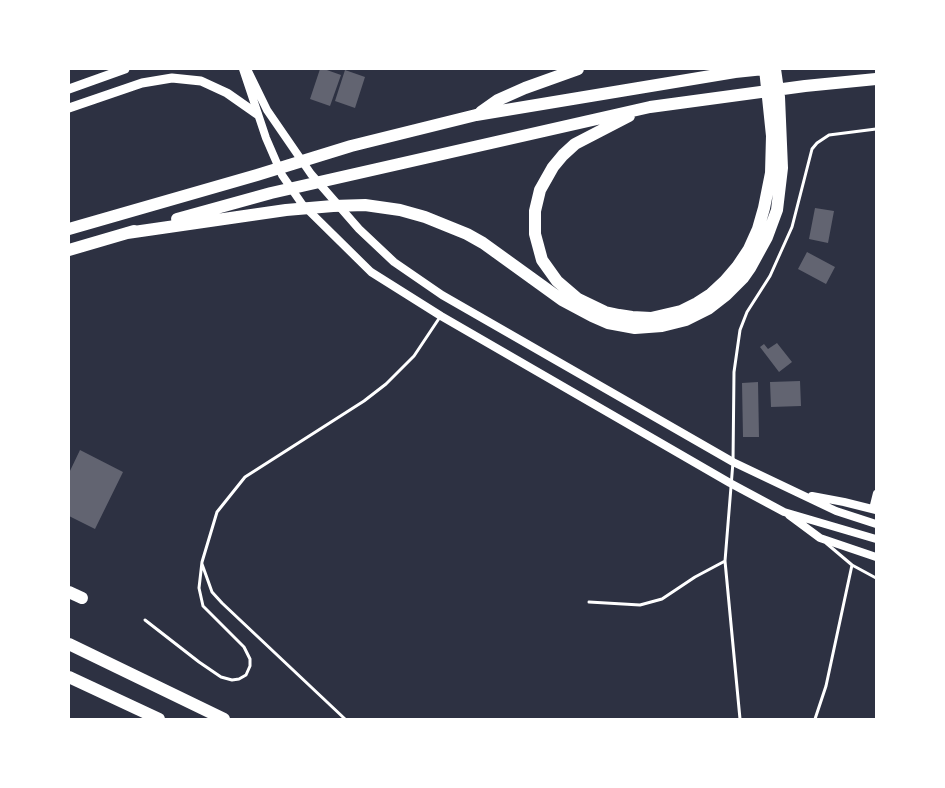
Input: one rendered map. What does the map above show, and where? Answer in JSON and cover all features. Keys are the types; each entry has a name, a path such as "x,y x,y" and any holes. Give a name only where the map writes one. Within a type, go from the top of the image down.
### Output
{"highway":[{"path":"476,115 498,100 578,69"},
{"path":"69,229 257,176 351,146 476,115 765,69 772,136 771,167 758,229 749,249 725,281 697,303 666,315 651,318 632,317 605,312 578,299 557,281 542,260 535,234 535,211 540,190 563,155 575,144 650,107"},
{"path":"127,233 286,210 333,206 365,206 400,210 425,217 467,234 577,310 608,323 635,328 662,326 686,320 708,309 743,278 771,227 777,210 782,168 779,97 775,69"},
{"path":"69,250 271,193 650,107 876,79"},
{"path":"69,592 82,598"},
{"path":"69,637 107,663"},
{"path":"69,644 224,719"},
{"path":"69,677 159,719"}],"main road":[{"path":"69,89 125,69"},
{"path":"69,108 141,82 172,78 201,81 227,93 257,114"}],"street":[{"path":"243,69 257,114 282,175 302,204 371,272 730,483 784,512 820,538 876,557"},
{"path":"247,69 267,110 311,174 359,229 394,262 442,295 733,462 836,511 876,524"},
{"path":"799,494 874,509 876,493"},
{"path":"784,512 876,539"}],"lane":[{"path":"740,719 725,561 733,462 734,372 740,330 747,312 770,276 792,227 812,149 829,135 876,129"},
{"path":"145,620 221,677 239,680 246,675 250,659 244,647 202,606 199,588 202,562 217,513 245,477 364,401 386,384 414,356 441,315"},
{"path":"820,538 852,565 876,578"},
{"path":"589,602 640,605 662,599 725,561"},
{"path":"202,562 212,592 222,603 345,719"},
{"path":"815,719 826,686 852,565"}],"building":[{"path":"320,69 341,75 330,106 310,99"},
{"path":"345,70 365,77 355,108 335,101"},
{"path":"815,208 834,211 828,243 809,239"},
{"path":"807,252 835,267 826,284 798,269"},
{"path":"777,343 792,362 779,372 760,347 764,344 768,349"},
{"path":"800,381 801,406 771,407 770,382"},
{"path":"758,382 759,437 743,437 742,383"},
{"path":"80,450 123,472 95,529 69,516 69,473"}]}
